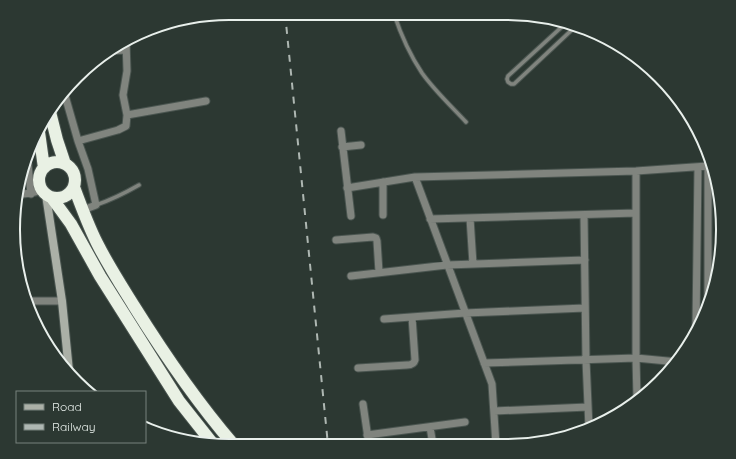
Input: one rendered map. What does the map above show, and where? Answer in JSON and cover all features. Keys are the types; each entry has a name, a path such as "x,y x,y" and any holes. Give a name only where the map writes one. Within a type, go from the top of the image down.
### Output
{"highway":[{"path":"52,119 65,164"},
{"path":"40,141 44,168"},
{"path":"43,194 59,199 71,193 76,180 71,168 59,162 52,162 46,165 41,170 39,177 39,184 43,194 70,224 104,282 175,395 208,438"},
{"path":"74,187 87,222 111,269 152,335 187,387 212,421 228,439"}],"street":[{"path":"78,141 126,126 127,115 123,95 126,71 126,50 121,50"},
{"path":"66,99 88,169 96,205 83,210"},
{"path":"127,115 206,101"},
{"path":"341,131 351,216"},
{"path":"342,147 362,145"},
{"path":"31,164 43,194 62,301 68,363"},
{"path":"347,188 415,177 636,171 706,165"},
{"path":"696,318 698,167"},
{"path":"636,171 637,394"},
{"path":"415,177 492,384 496,439"},
{"path":"383,182 383,215"},
{"path":"708,286 711,184"},
{"path":"23,194 43,194"},
{"path":"430,219 636,213"},
{"path":"584,215 586,360 589,422"},
{"path":"470,218 473,264"},
{"path":"336,240 376,238 379,272"},
{"path":"351,276 447,265 585,260"},
{"path":"33,302 62,301"},
{"path":"384,319 466,313 585,308"},
{"path":"358,368 413,364 415,360 412,317"},
{"path":"484,363 636,358 670,361"},
{"path":"363,404 368,439"},
{"path":"494,411 588,407"},
{"path":"367,435 465,422"},
{"path":"430,427 432,439"}],"lane":[{"path":"396,20 406,44 422,73 466,122"},
{"path":"561,27 509,75 507,78 508,82 513,84 516,82 571,30"},
{"path":"96,205 126,193 138,185"}],"railway":[{"path":"286,20 327,439"}]}
